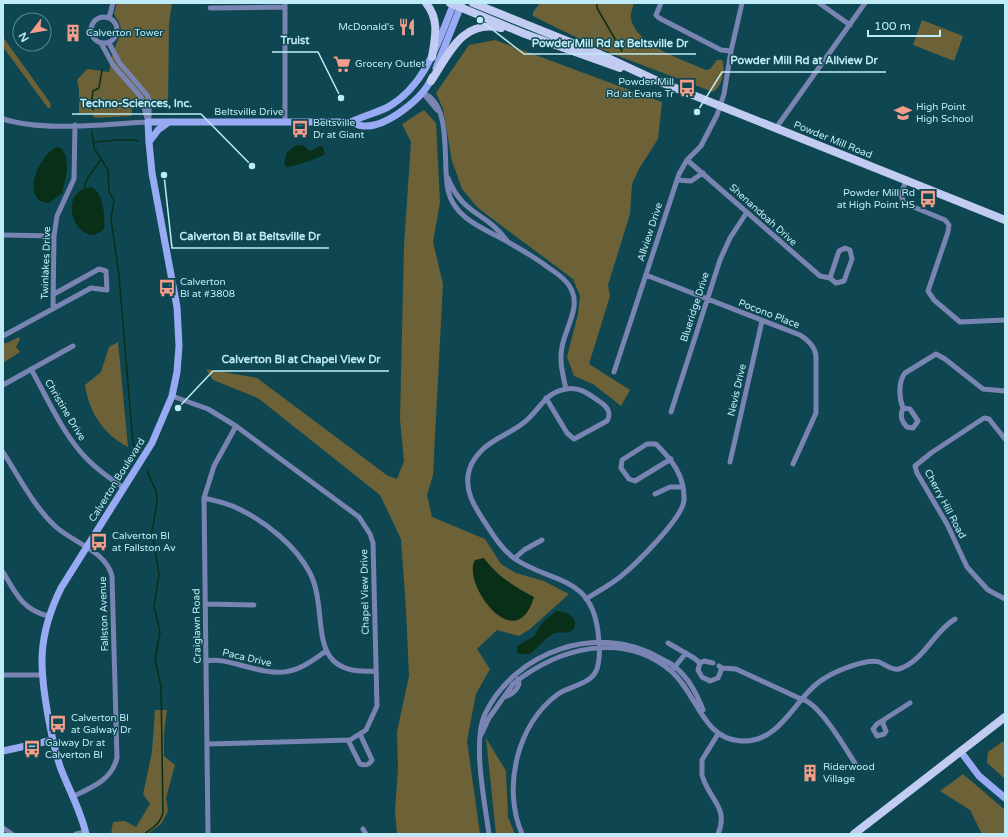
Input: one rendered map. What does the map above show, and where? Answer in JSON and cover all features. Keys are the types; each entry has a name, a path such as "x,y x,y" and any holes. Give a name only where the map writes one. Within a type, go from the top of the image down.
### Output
{"main road":[{"path":"426,3 433,13 436,25 432,57"},
{"name":"Powder Mill Road","path":"473,3 597,53 653,79 1005,220"},
{"path":"487,3 529,26"},
{"name":"Powder Mill Road","path":"456,4 525,34 594,60 653,79"},
{"path":"431,81 456,42 473,29 489,26 525,34"},
{"path":"854,834 1005,717"}],"street":[{"path":"109,18 113,3"},
{"path":"661,3 656,15 659,18 720,50 731,51"},
{"name":"Allview Drive","path":"614,372 677,180 687,160 706,138 717,115 724,94 731,51 742,3"},
{"path":"819,3 850,25"},
{"path":"776,128 865,3"},
{"name":"Beltsville Drive","path":"351,122 389,106 406,93 422,75 432,57 456,4"},
{"name":"Beltsville Drive","path":"3,119 30,125 148,122 351,122 363,126 386,120 407,108 423,93 431,81 456,4"},
{"path":"210,8 285,5 285,122"},
{"path":"101,43 109,43 114,39 117,29 115,23 109,18 103,17 95,20 91,28 92,37 101,43 113,65 141,97 148,122"},
{"path":"109,43 118,62 147,94 149,101 148,122"},
{"path":"128,83 132,78"},
{"path":"423,93 439,112 445,133 445,169 448,191 451,200 462,213 476,225 508,242 558,274 572,291 574,308 562,346 561,356 566,389"},
{"name":"Calverton Boulevard","path":"86,833 83,821 60,767 53,740 42,675 42,649 48,616 61,588 152,443 172,396 178,353 177,307 152,173 148,142 148,122"},
{"path":"148,142 158,130 169,122"},
{"name":"Twinlakes Drive","path":"53,309 54,236 57,216 74,179 75,125"},
{"name":"Shenandoah Drive","path":"687,160 816,274 830,278 836,283 841,283 846,278 852,256 848,248 839,251 830,278"},
{"path":"445,169 452,187 467,207 500,230 508,242"},
{"path":"677,180 691,181 703,173"},
{"path":"906,180 901,195 904,203 945,220 949,226 928,291 934,300 960,322 1005,320"},
{"path":"462,213 467,207"},
{"name":"Blueridge Drive","path":"671,412 707,299 725,250 747,212"},
{"path":"3,236 54,236"},
{"path":"3,336 91,288 107,290 106,271 99,269 54,294"},
{"name":"Pocono Place","path":"646,275 807,339 816,351 816,413 794,464"},
{"name":"Nevis Drive","path":"730,462 762,321"},
{"path":"3,385 72,346"},
{"path":"902,408 900,392 902,377 936,354 945,359 985,390 1005,391"},
{"name":"Christine Drive","path":"31,369 66,432 80,451 98,469 124,488"},
{"path":"522,834 513,799 516,764 524,738 543,708 559,694 577,684 588,681 594,676 598,666 599,647 596,618 586,599 576,587 528,566 515,558 496,539 474,505 469,491 468,475 471,466 481,451 528,420 546,398 566,389 581,389 606,406 610,413 607,421 574,439 567,433 546,398"},
{"name":"Chapel View Drive","path":"172,396 208,409 236,426 359,517 370,534 374,549 377,706 366,730 348,740 207,744"},
{"name":"Cherry Hill Road","path":"1005,439 989,419 984,418 917,463 915,466 917,473 947,524 967,567 988,590 1005,599"},
{"name":"Craiglawn Road","path":"208,834 204,498 214,466 236,426"},
{"path":"586,599 622,576 675,519 684,501 681,479 671,459 656,444 647,444 622,460 621,468 629,479 635,481 671,459"},
{"name":"Fallston Avenue","path":"3,452 49,519 64,534 105,561 112,576 117,758 114,768 102,782 72,797"},
{"path":"655,494 670,487 682,487"},
{"path":"204,498 239,509 274,532 294,551 309,571 317,592 320,603 321,638 326,651 344,668 362,672 376,671"},
{"path":"515,558 524,550 542,540"},
{"path":"3,572 26,606 37,613 48,616"},
{"path":"206,604 254,605"},
{"path":"489,834 479,759 480,737 484,715 498,693 514,676 547,654 562,648 599,641 619,643 646,650 673,669 691,695 706,721 718,734 733,740 742,741 759,738 768,734 784,722 801,699 824,678 855,665 879,662 894,669 898,669 920,656 947,624 955,620"},
{"path":"668,643 700,663"},
{"path":"518,680 534,668 554,658 574,651 599,647 631,650 673,669"},
{"name":"Paca Drive","path":"207,660 218,660 277,674 299,668 326,651"},
{"path":"673,669 686,653"},
{"path":"700,663 704,661 713,663"},
{"path":"700,663 698,670 699,674 710,681 718,678 720,667 736,669 801,699 808,700 818,710 856,765"},
{"path":"3,676 42,675"},
{"path":"480,737 489,718 503,697 510,695 518,687 518,680 514,676"},
{"path":"498,693 503,697"},
{"path":"884,720 910,703"},
{"path":"348,740 360,764 364,766 369,764 372,760 371,755 360,734"},
{"path":"718,734 702,760 705,784 720,808 722,815 723,820 718,834"},
{"path":"3,751 53,740"},
{"path":"961,752 979,776 1005,798"},
{"path":"3,828 12,834"},
{"path":"76,834 86,833"}],"shaded area":[{"path":"117,3 172,3 169,23 168,106 133,105 131,116 95,118 92,114 79,113 79,89 77,80 87,69 109,72 113,53 121,30 121,27 114,14"},
{"path":"540,3 634,3 631,18 634,28 641,36 662,50 706,70 710,69 717,60 722,60 724,68 721,82 713,92 600,49 533,16 533,12"},
{"path":"922,20 963,36 954,61 913,45"},
{"path":"3,37 12,50 12,52 14,52 51,104 50,108 48,108 3,47"},
{"path":"495,40 662,102 658,139 639,169 632,184 630,214 608,285 610,296 589,364 630,390 621,406 593,384 574,376 567,357 578,314 580,296 573,279 478,208 462,189 452,161 443,109 436,93 469,45"},
{"path":"424,110 436,123 440,202 433,242 443,284 433,475 427,495 432,517 485,539 501,564 516,573 544,581 569,594 530,629 519,636 497,630 477,649 490,669 476,694 467,741 480,834 397,834 395,811 398,769 397,732 409,676 406,609 401,539 380,495 258,398 213,380 206,369 257,378 388,476 397,479 404,461 400,419 404,246 411,142 402,124"},
{"path":"297,145 304,146 310,151 320,146 323,147 325,154 306,162 287,167 284,164 287,152"},
{"path":"57,147 61,148 66,156 67,171 62,193 49,203 40,200 35,194 33,186 35,176 44,158"},
{"path":"91,187 99,194 104,212 104,229 95,234 86,233 79,228 74,219 72,209 73,199 79,192"},
{"path":"19,337 20,339 16,347 20,352 3,363 3,343 7,343"},
{"path":"118,342 128,447 111,436 104,429 90,404 85,385 101,372 109,347"},
{"path":"484,558 501,576 534,597 526,614 515,621 504,619 492,610 483,598 476,584 473,571 475,560"},
{"path":"556,611 565,612 573,617 575,626 573,629 568,632 553,634 530,654 519,654 517,652 517,646 534,636 542,623"},
{"path":"155,710 167,710 164,733 164,756 175,765 166,798 168,811 161,824 147,834 111,834 113,822 125,821 136,827 150,804 143,794 152,752"},
{"path":"486,738 506,771 508,817 515,834 496,834"},
{"path":"1005,740 1005,779 987,763 988,752"},
{"path":"963,774 1005,810 1005,834 982,834 970,810 940,791"}],"waterway":[{"path":"597,3 597,8 622,51"},
{"path":"93,110 93,91 99,88 102,70"},
{"path":"92,132 94,148 108,170 109,191 114,201 111,219 119,276 133,443 136,451"},
{"path":"93,142 121,140 138,141"},
{"path":"84,188 87,179 101,159"},
{"path":"144,834 158,822 163,812 161,687 155,659 160,632 154,606 159,574 152,532 157,502 156,491 147,471"}],"place":[{"name":"Powder Mill Rd at Beltsville Dr","path":"480,20"},
{"name":"McDonald's","path":"407,27"},
{"name":"Calverton Tower","path":"73,33"},
{"name":"Grocery Outlet","path":"342,64"},
{"name":"Powder Mill Rd at Evans Tr","path":"687,88"},
{"name":"Truist","path":"341,98"},
{"name":"Powder Mill Rd at Allview Dr","path":"697,112"},
{"name":"High Point High School","path":"903,113"},
{"name":"Beltsville Dr at Giant","path":"300,129"},
{"name":"Techno-Sciences, Inc.","path":"252,166"},
{"name":"Calverton Bl at Beltsville Dr","path":"164,175"},
{"name":"Powder Mill Rd at High Point HS","path":"928,199"},
{"name":"Calverton Bl at #3808","path":"167,288"},
{"name":"Calverton Bl at Chapel View Dr","path":"178,408"},
{"name":"Calverton Bl at Fallston Av","path":"99,542"},
{"name":"Calverton Bl at Galway Dr","path":"58,724"},
{"name":"Galway Dr at Calverton Bl","path":"32,749"},
{"name":"Riderwood Village","path":"810,773"}]}
